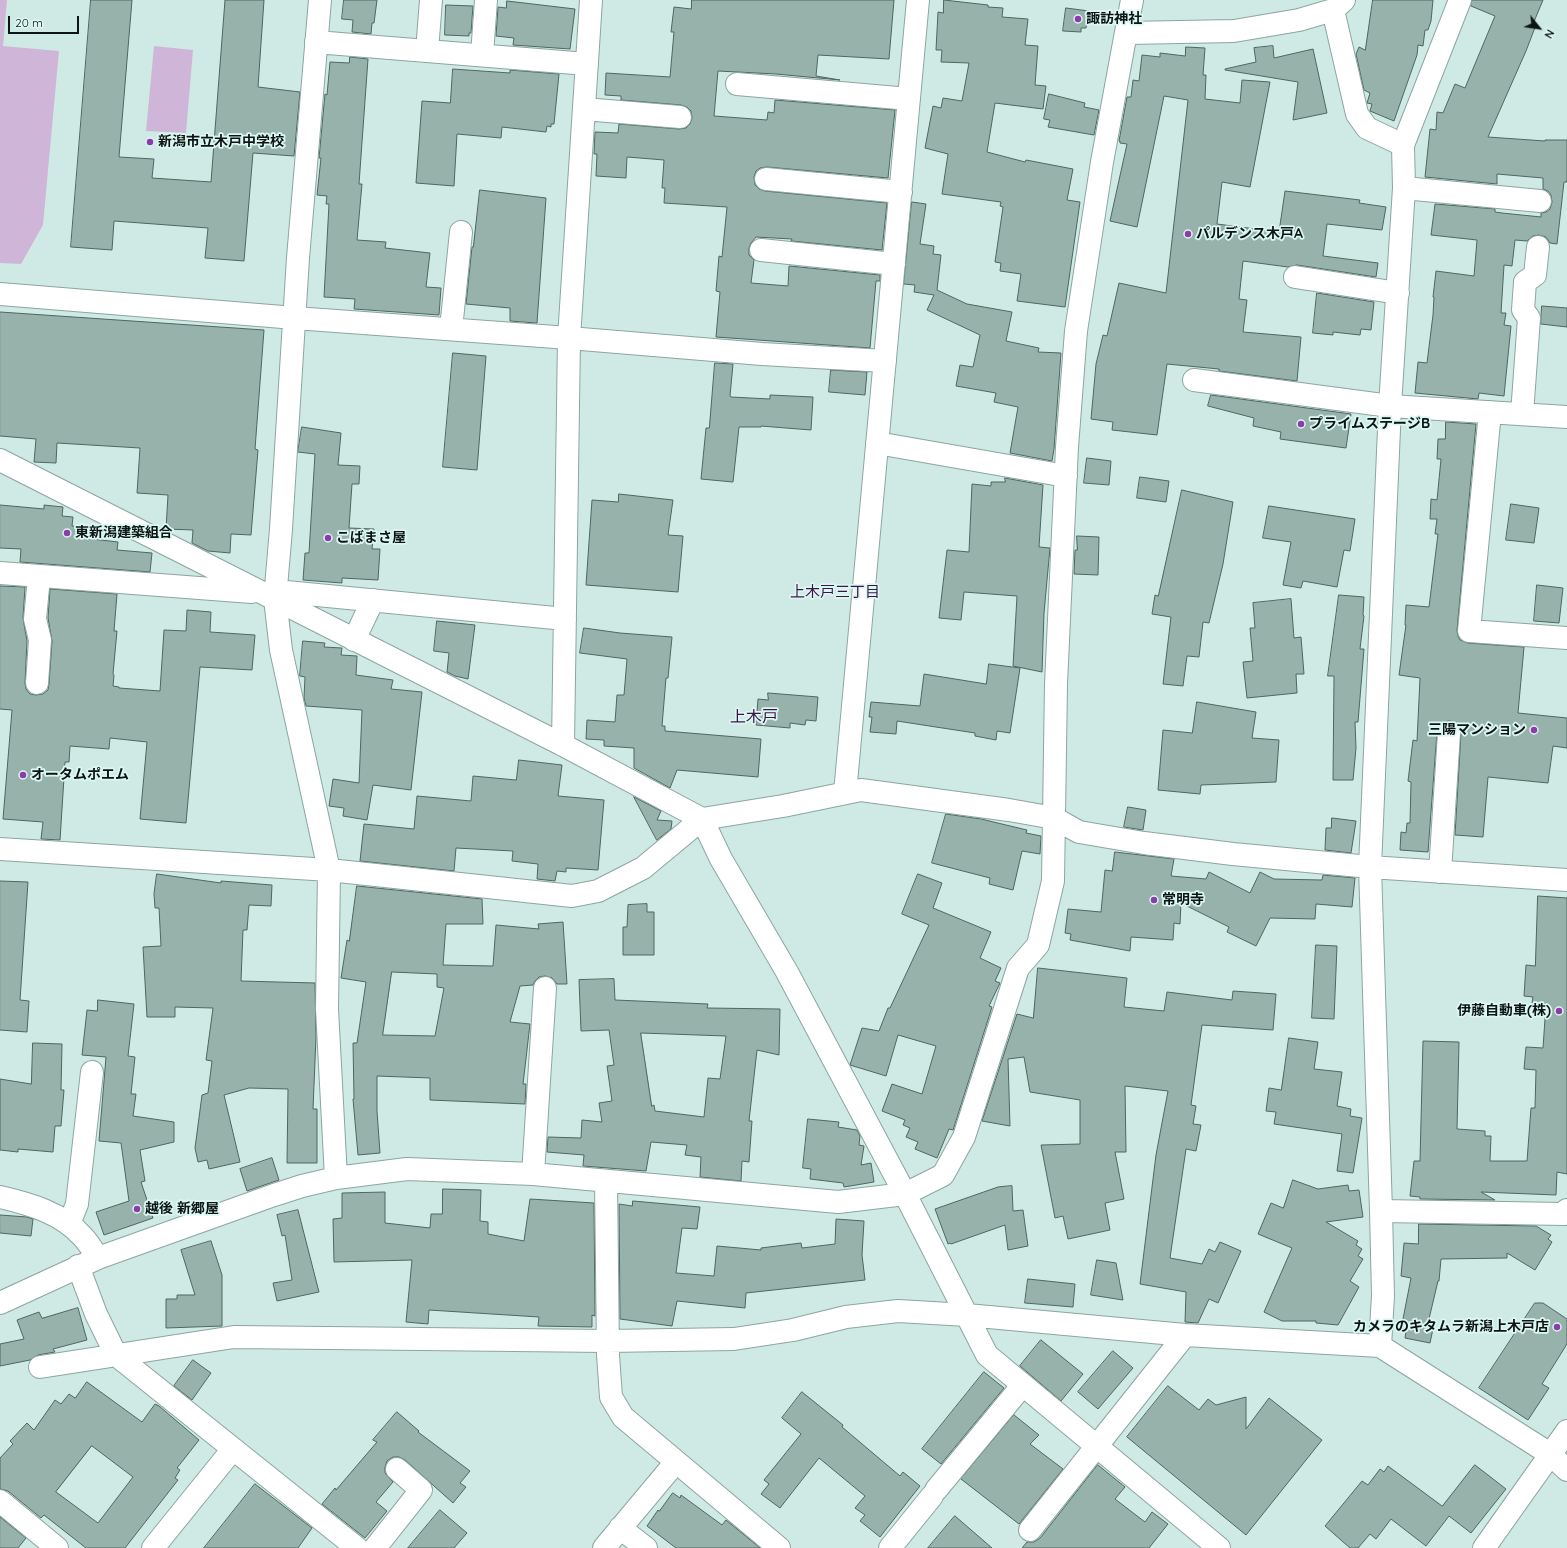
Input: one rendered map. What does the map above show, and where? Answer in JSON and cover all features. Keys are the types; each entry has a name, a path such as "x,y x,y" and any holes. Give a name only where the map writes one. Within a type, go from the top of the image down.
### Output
{"street":[{"path":"320,0 271,594 281,650 329,870 327,1009 336,1178"},
{"path":"427,51 431,0"},
{"path":"482,55 486,0"},
{"path":"563,745 570,338 591,0"},
{"path":"845,793 918,0"},
{"path":"0,1303 88,1262 274,1195 302,1186 336,1178 407,1169 533,1174 838,1202 905,1194 943,1175 964,1137 1018,968 1038,945 1053,881 1056,684 1066,476 1076,331 1102,162 1132,0"},
{"path":"1380,1346 1383,1296 1370,867 1390,406 1404,188 1403,145 1460,0"},
{"path":"1126,33 1234,31 1299,20 1338,5 1357,114 1367,128 1403,145"},
{"path":"316,42 587,64"},
{"path":"738,84 909,99"},
{"path":"584,108 680,117"},
{"path":"766,180 901,192"},
{"path":"1404,188 1540,201"},
{"path":"451,329 461,232"},
{"path":"1522,414 1529,318 1523,310 1525,282 1535,275 1538,247"},
{"path":"761,250 894,264"},
{"path":"1295,278 1398,293"},
{"path":"0,294 762,354 885,361"},
{"path":"1194,380 1390,406 1567,417"},
{"path":"1490,412 1469,631 1567,638"},
{"path":"877,443 1066,476"},
{"path":"0,460 271,594 354,640 563,745 702,819 721,859 787,972 905,1194 987,1355 1022,1386 1220,1548"},
{"path":"0,573 271,594 373,600 565,619"},
{"path":"37,683 40,640 35,619 39,577"},
{"path":"354,640 373,600"},
{"path":"1440,872 1449,733"},
{"path":"0,849 329,870 572,896 598,891 643,868 702,819 783,806 861,790 1008,810 1054,818 1079,832 1144,843 1233,854 1370,867 1567,880"},
{"path":"533,1174 545,988"},
{"path":"69,1224 77,1204 92,1072"},
{"path":"606,1181 607,1341 611,1397 622,1417 777,1547"},
{"path":"0,1197 25,1203 49,1213 69,1224 84,1238 96,1314 116,1355 357,1548"},
{"path":"1381,1211 1565,1214 1567,1210"},
{"path":"40,1367 234,1337 607,1341 734,1339 793,1330 846,1318 898,1311 967,1315 1185,1335 1380,1346 1551,1455 1567,1470"},
{"path":"1030,1530 1185,1335"},
{"path":"890,1548 1022,1386"},
{"path":"1484,1548 1567,1432"},
{"path":"153,1548 233,1448"},
{"path":"604,1548 676,1463"},
{"path":"375,1548 421,1490 397,1469"},
{"path":"0,1501 56,1548"},
{"path":"620,1528 646,1548"}],"shaded area":[{"path":"0,0 7,0 3,46 59,51 43,225 21,264 0,263"},
{"path":"154,46 193,50 186,133 146,131"}],"building":[{"path":"91,0 132,0 119,157 154,159 152,178 211,182 225,0 264,0 258,87 300,92 294,156 253,153 244,261 205,258 208,228 114,221 112,250 71,247"},
{"path":"344,0 377,0 371,34 352,32 353,20 342,19"},
{"path":"692,0 894,0 889,59 818,55 816,76 840,80 776,74 718,71 714,116 767,120 768,112 774,113 775,100 895,110 888,178 767,167 760,168 756,171 754,177 755,185 759,189 765,191 887,203 882,250 791,241 792,239 756,237 749,248 749,255 754,260 751,283 788,286 789,266 880,275 880,281 876,281 870,348 716,337 720,292 716,291 719,256 722,257 727,207 664,203 665,188 662,188 664,160 627,157 626,178 596,176 597,154 594,154 595,132 618,133 619,124 679,129 686,128 690,124 692,118 691,111 687,107 681,105 621,100 621,96 605,95 606,73 670,77 674,32 671,32 674,7 691,9"},
{"path":"944,0 1003,8 1002,17 1028,19 1025,45 1038,46 1035,85 1046,86 1043,109 995,103 987,152 1025,162 1026,160 1073,169 1067,200 1080,202 1065,307 1017,301 1021,274 1000,271 1001,263 995,262 1003,207 1000,206 1001,202 942,194 948,154 925,148 933,106 941,108 943,98 962,101 969,63 941,62 942,50 936,50 938,12 943,13"},
{"path":"1373,0 1433,0 1431,21 1428,30 1425,30 1423,46 1418,45 1417,55 1394,121 1370,111 1372,104 1367,103 1370,93 1364,90 1356,54 1359,47 1365,50"},
{"path":"1472,0 1543,0 1533,24 1536,25 1526,51 1488,137 1545,141 1567,140 1567,182 1564,182 1557,244 1550,243 1546,237 1539,235 1533,236 1527,241 1515,240 1512,266 1504,265 1501,313 1506,313 1504,325 1511,326 1504,396 1479,393 1478,399 1415,393 1418,362 1427,363 1433,315 1433,297 1436,271 1474,276 1477,240 1431,235 1435,204 1495,209 1495,212 1541,217 1541,213 1550,209 1552,202 1551,195 1548,191 1543,189 1543,178 1497,174 1497,184 1425,177 1430,129 1436,130 1437,112 1443,113 1455,84 1465,88 1495,16 1471,6"},
{"path":"507,1 575,9 570,49 513,45 514,38 496,36 498,7 506,8"},
{"path":"446,5 473,6 471,33 469,33 469,36 445,35"},
{"path":"1066,8 1089,11 1086,28 1081,28 1081,32 1063,31"},
{"path":"1273,46 1274,58 1313,49 1327,113 1293,120 1298,82 1225,70 1256,62 1254,48"},
{"path":"1186,47 1205,48 1203,75 1206,75 1205,99 1240,103 1242,80 1270,82 1250,187 1222,182 1217,224 1279,232 1285,191 1360,200 1359,203 1386,207 1382,230 1327,224 1323,256 1378,263 1376,277 1297,265 1288,267 1243,261 1239,299 1247,300 1243,332 1301,337 1297,381 1219,371 1219,369 1167,364 1157,435 1112,430 1113,422 1091,419 1096,364 1103,335 1107,336 1119,283 1166,293 1188,100 1164,96 1137,227 1110,221 1127,144 1120,143 1119,141 1127,97 1131,97 1133,80 1139,81 1142,55 1160,57 1160,53 1185,56"},
{"path":"350,57 368,59 359,184 362,184 357,240 386,242 385,248 430,253 426,287 441,288 439,315 354,309 355,299 324,297 329,204 326,204 327,196 317,195 325,94 327,95 330,62 349,63"},
{"path":"453,69 510,73 510,70 559,74 554,124 551,124 551,127 547,126 546,132 502,127 501,138 457,134 454,186 416,183 422,101 450,103"},
{"path":"1049,94 1085,103 1084,107 1099,110 1094,135 1048,127 1050,120 1044,119"},
{"path":"480,190 546,198 537,323 510,321 510,308 466,304"},
{"path":"912,202 926,204 920,244 934,246 933,254 941,255 937,290 967,304 1012,312 1006,341 1039,348 1038,352 1061,353 1052,461 1010,453 1018,407 994,402 996,393 956,386 960,365 973,367 980,335 927,310 934,295 914,292 915,285 904,284"},
{"path":"1317,293 1374,302 1371,330 1361,329 1360,335 1333,332 1333,335 1313,333"},
{"path":"1542,306 1567,308 1567,327 1541,324"},
{"path":"0,312 264,330 255,449 258,450 251,535 231,534 230,553 208,551 192,543 193,530 166,529 168,495 137,493 140,448 57,443 56,463 34,462 36,439 0,436"},
{"path":"453,353 486,356 477,470 443,467"},
{"path":"715,363 733,364 731,397 770,399 770,395 813,397 811,430 761,426 739,427 733,482 701,479 706,428 709,428"},
{"path":"831,370 867,372 865,395 829,392"},
{"name":"プライムステージB","path":"1211,395 1351,414 1346,448 1280,439 1281,432 1253,426 1254,418 1208,406"},
{"path":"1446,422 1476,424 1457,630 1458,636 1460,640 1468,643 1524,647 1518,713 1567,718 1567,748 1553,746 1548,783 1488,777 1483,837 1455,835 1461,733 1460,727 1456,722 1443,722 1438,726 1437,732 1428,852 1400,850 1401,832 1406,833 1407,823 1410,823 1411,782 1408,781 1413,740 1417,741 1420,678 1399,675 1406,625 1406,605 1429,607 1438,534 1435,534 1437,519 1430,519 1431,499 1437,500 1441,459 1437,459 1438,439 1445,439"},
{"path":"302,427 341,433 338,465 360,466 359,484 352,484 349,528 374,529 372,549 380,549 378,580 342,578 342,583 303,580 305,553 309,553 315,454 298,452"},
{"path":"1087,458 1111,461 1109,485 1084,483"},
{"path":"1140,477 1169,481 1166,502 1137,498"},
{"path":"1005,478 1043,485 1039,547 1050,548 1044,613 1042,672 1013,666 1017,596 964,592 961,620 939,618 947,550 969,552 972,484 991,486 991,482 1005,482"},
{"path":"1182,490 1233,502 1223,564 1209,623 1203,622 1199,657 1187,656 1183,686 1163,684 1171,617 1152,614 1155,595 1158,596"},
{"path":"619,494 673,500 668,535 683,536 678,592 586,585 592,500 618,502"},
{"path":"1511,504 1539,508 1534,543 1506,540"},
{"path":"0,505 44,509 44,505 63,507 62,516 73,517 72,526 93,528 92,539 118,542 117,550 152,553 150,572 20,562 21,549 0,548"},
{"path":"1269,506 1355,519 1350,551 1344,550 1337,587 1303,581 1301,588 1283,585 1291,542 1263,538"},
{"path":"1077,536 1099,537 1098,575 1074,574"},
{"path":"1537,585 1563,588 1559,623 1534,621"},
{"path":"0,586 25,587 23,618 27,641 25,683 26,689 30,694 43,694 48,690 52,641 48,618 50,589 117,594 114,631 117,631 113,686 119,688 160,691 164,630 186,631 187,610 211,612 210,632 255,635 252,670 200,667 186,823 140,819 147,742 110,738 109,749 70,746 69,762 65,762 60,840 41,839 43,822 3,819 12,710 0,709"},
{"path":"1339,595 1364,597 1364,616 1360,649 1364,649 1358,722 1355,722 1356,748 1353,780 1333,780 1334,676 1328,676"},
{"path":"1291,599 1294,638 1301,637 1304,674 1296,674 1297,693 1247,698 1243,662 1253,661 1250,628 1255,628 1253,603"},
{"path":"437,621 475,625 468,679 455,676 447,672 449,653 434,651"},
{"path":"584,628 620,633 672,637 668,678 666,678 662,726 665,726 665,731 761,739 758,777 677,770 670,788 634,768 634,748 604,746 604,740 586,739 587,720 615,722 617,695 624,695 627,659 580,653"},
{"path":"303,641 325,643 324,647 342,648 341,655 357,656 356,675 393,680 391,689 422,692 411,790 373,785 367,820 343,816 344,808 329,806 333,779 359,783 362,710 306,706 304,698 305,677 300,676"},
{"path":"989,664 1020,668 1010,733 997,731 996,740 975,736 975,733 897,721 896,734 870,732 872,717 869,717 871,702 920,706 924,674 986,684"},
{"path":"768,693 818,697 816,721 806,720 805,725 790,723 790,728 756,725 758,699 768,700"},
{"path":"1197,702 1256,712 1252,738 1279,740 1276,782 1201,785 1200,794 1158,790 1163,730 1192,733"},
{"path":"519,760 562,765 558,796 604,800 598,870 566,868 566,872 557,871 555,881 537,879 538,864 512,861 513,851 456,848 454,871 360,861 364,824 414,829 417,796 471,801 473,776 516,780"},
{"path":"634,797 661,811 657,820 672,821 671,829 657,840"},
{"path":"1128,807 1146,810 1143,830 1124,827"},
{"path":"946,814 981,819 1027,830 1026,833 1041,836 1040,854 1022,851 1013,890 989,884 990,878 932,863"},
{"path":"1332,818 1356,821 1351,853 1325,850 1326,828 1331,828"},
{"path":"1115,852 1174,859 1171,876 1206,879 1209,872 1250,893 1260,872 1274,879 1322,880 1323,875 1355,878 1352,907 1316,904 1315,919 1270,918 1256,946 1227,932 1229,927 1181,903 1180,924 1174,923 1173,940 1131,937 1130,951 1070,940 1071,934 1065,933 1068,909 1101,912 1105,870 1112,871"},
{"path":"157,874 221,883 221,881 272,885 271,906 249,905 247,930 243,930 241,981 315,983 316,1037 313,1109 317,1109 317,1163 287,1163 288,1089 249,1088 224,1095 240,1162 209,1169 207,1160 198,1162 195,1148 202,1095 208,1093 212,1061 206,1060 213,1008 175,1007 175,1017 147,1017 143,947 161,946 159,908 155,908 154,894"},
{"path":"918,874 942,883 933,908 991,932 980,958 1001,968 995,981 1000,983 989,1006 992,1007 953,1130 949,1129 937,1158 915,1149 918,1142 906,1137 910,1128 903,1125 905,1120 882,1111 892,1084 922,1094 936,1046 898,1035 886,1076 850,1065 862,1028 879,1031 888,1008 890,1008 929,925 902,914"},
{"path":"0,881 28,882 20,1000 29,1001 27,1032 0,1030"},
{"path":"357,886 482,899 483,924 446,924 443,965 493,966 496,925 539,929 538,924 563,922 567,984 557,984 552,978 545,976 539,977 533,985 520,986 510,1022 530,1024 523,1084 526,1084 525,1104 430,1100 430,1078 377,1076 377,1111 380,1153 358,1155 353,1099 353,1043 357,1043 366,982 341,978 347,940 349,941","holes":["392,972 437,974 437,987 444,988 435,1036 383,1035"]},
{"path":"1538,896 1567,898 1567,1174 1557,1172 1556,1195 1481,1192 1495,1200 1420,1199 1420,1197 1410,1196 1414,1161 1420,1161 1423,1041 1459,1042 1457,1129 1485,1131 1485,1136 1491,1136 1490,1161 1527,1161 1531,1108 1535,1108 1536,1070 1524,1069 1526,1047 1543,1048 1546,1004 1532,1003 1533,997 1524,996 1526,965 1535,966"},
{"path":"647,904 647,912 654,912 654,955 623,955 623,927 627,927 628,905"},
{"path":"1316,945 1337,946 1334,1019 1312,1018"},
{"path":"1038,968 1127,978 1124,1007 1164,1011 1167,992 1232,1000 1233,991 1276,994 1273,1030 1202,1025 1191,1105 1196,1106 1193,1124 1201,1125 1196,1151 1186,1149 1170,1258 1202,1264 1209,1249 1215,1252 1220,1242 1241,1251 1218,1303 1209,1299 1198,1323 1185,1322 1186,1292 1140,1284 1156,1155 1168,1091 1125,1086 1126,1152 1115,1152 1124,1199 1105,1203 1110,1230 1068,1239 1063,1216 1055,1218 1041,1145 1080,1144 1080,1100 1030,1092 1024,1057 1008,1059 1010,1126 982,1121 1017,1014 1033,1018"},
{"path":"614,979 615,1000 708,1004 707,1008 780,1009 779,1055 757,1050 749,1121 752,1121 749,1162 742,1161 741,1181 700,1177 701,1157 685,1155 687,1145 651,1142 646,1171 583,1166 584,1155 547,1152 548,1137 581,1138 582,1120 602,1122 599,1103 612,1101 607,1066 614,1065 609,1030 581,1031 579,980","holes":["641,1033 726,1036 720,1079 708,1078 704,1117 655,1111 654,1105 652,1106"]},
{"path":"98,1000 134,1004 128,1056 135,1057 131,1094 136,1094 133,1116 174,1122 174,1142 140,1150 145,1181 141,1182 153,1218 104,1235 96,1212 129,1201 121,1143 99,1141 106,1057 82,1055 87,1010 97,1011"},
{"path":"1289,1038 1318,1042 1314,1069 1342,1072 1337,1106 1351,1109 1350,1116 1362,1118 1353,1173 1337,1171 1342,1134 1274,1124 1276,1112 1266,1111 1269,1088 1281,1090"},
{"path":"33,1043 62,1044 61,1090 64,1090 61,1126 55,1126 53,1152 18,1149 18,1152 0,1150 0,1079 31,1084"},
{"path":"808,1119 839,1122 838,1127 857,1130 860,1136 859,1145 864,1146 861,1165 871,1163 874,1182 844,1187 843,1183 810,1179 811,1169 803,1168"},
{"path":"272,1158 279,1180 247,1191 240,1169"},
{"path":"1293,1180 1318,1189 1348,1185 1349,1191 1359,1190 1363,1217 1326,1222 1358,1241 1356,1245 1362,1249 1358,1256 1363,1259 1350,1281 1359,1287 1338,1325 1316,1323 1316,1321 1282,1321 1264,1312 1292,1248 1258,1234 1271,1203 1283,1208"},
{"path":"1012,1186 1013,1211 1023,1210 1028,1246 1008,1250 1005,1225 948,1244 935,1209 998,1187"},
{"path":"443,1189 481,1190 480,1221 488,1222 488,1234 524,1241 530,1199 594,1203 595,1316 592,1315 592,1327 538,1326 539,1317 429,1310 428,1324 406,1322 412,1260 334,1262 333,1219 342,1218 342,1193 385,1192 385,1223 430,1228 431,1214 442,1214"},
{"path":"633,1201 700,1207 697,1229 682,1228 676,1273 714,1276 717,1246 761,1250 761,1248 801,1243 802,1248 835,1244 836,1219 864,1221 862,1255 865,1280 746,1293 745,1308 677,1301 672,1326 620,1319 619,1204 632,1206"},
{"path":"298,1210 319,1292 277,1301 273,1283 292,1280 285,1235 282,1236 277,1215"},
{"path":"0,1215 27,1217 33,1219 31,1236 0,1233"},
{"path":"1419,1224 1536,1226 1551,1235 1548,1239 1552,1242 1535,1270 1507,1253 1507,1258 1441,1259 1439,1281 1428,1323 1434,1324 1430,1343 1405,1338 1407,1325 1402,1324 1411,1278 1401,1276 1404,1243 1418,1244"},
{"path":"211,1241 222,1275 222,1326 166,1328 166,1299 177,1299 177,1295 195,1295 181,1250"},
{"path":"1097,1260 1116,1263 1123,1300 1091,1295"},
{"path":"1028,1279 1075,1284 1073,1307 1025,1303"},
{"path":"1535,1303 1543,1303 1567,1319 1567,1344 1542,1384 1549,1388 1528,1420 1479,1388"},
{"path":"78,1308 87,1340 53,1349 55,1352 38,1355 30,1360 0,1366 0,1344 24,1339 17,1320 39,1312 42,1318"},
{"path":"1041,1340 1083,1374 1061,1401 1020,1366"},
{"path":"1113,1351 1133,1368 1098,1409 1078,1392"},
{"path":"193,1360 211,1373 192,1400 174,1386"},
{"path":"984,1372 1004,1388 941,1464 922,1449"},
{"path":"87,1382 142,1422 155,1404 199,1440 177,1468 180,1470 175,1478 178,1480 125,1548 86,1548 44,1515 41,1518 8,1491 0,1489 0,1458 13,1444 10,1441 27,1423 34,1430 55,1400 61,1404 69,1394 75,1398","holes":["92,1446 133,1477 98,1523 56,1492"]},
{"path":"1168,1386 1199,1410 1208,1399 1216,1405 1246,1397 1246,1429 1269,1398 1322,1440 1246,1535 1127,1437"},
{"path":"802,1392 843,1425 842,1427 900,1476 903,1472 920,1486 880,1537 860,1521 865,1515 855,1508 865,1496 819,1458 780,1508 761,1494 769,1484 764,1480 801,1434 782,1418"},
{"path":"397,1412 419,1431 418,1432 470,1471 460,1483 466,1487 453,1503 405,1460 399,1457 393,1457 387,1461 385,1473 393,1482 376,1502 387,1511 365,1538 322,1504 377,1442 373,1440"},
{"path":"1014,1415 1039,1435 1030,1444 1063,1469 1019,1524 961,1479"},
{"path":"1098,1465 1125,1487 1115,1499 1145,1522 1152,1512 1168,1524 1149,1548 1022,1548 1027,1542 1034,1542 1040,1538"},
{"path":"1475,1465 1506,1489 1471,1533 1449,1516 1426,1546 1391,1519 1376,1539 1370,1534 1358,1548 1350,1548 1325,1526 1362,1481 1368,1485 1380,1469 1384,1472 1388,1466 1442,1506"},
{"path":"255,1484 312,1528 298,1548 204,1548"},
{"path":"673,1493 680,1498 681,1495 722,1525 726,1520 760,1548 676,1548 647,1526 658,1510 659,1511"},
{"path":"440,1510 467,1533 454,1548 408,1548"},
{"path":"955,1516 992,1548 928,1548"},
{"path":"0,1517 26,1538 18,1548 0,1548"}],"place":[{"name":"諏訪神社","path":"1078,19"},
{"name":"新潟市立木戸中学校","path":"150,142"},
{"name":"パルデンス木戸A","path":"1188,234"},
{"name":"プライムステージB","path":"1301,424"},
{"name":"東新潟建築組合","path":"67,533"},
{"name":"こばまさ屋","path":"328,538"},
{"name":"三陽マンション","path":"1534,730"},
{"name":"オータムポエム","path":"23,775"},
{"name":"常明寺","path":"1154,900"},
{"name":"伊藤自動車(株)","path":"1559,1011"},
{"name":"越後 新郷屋","path":"137,1209"},
{"name":"カメラのキタムラ新潟上木戸店","path":"1557,1327"}],"district":[{"name":"上木戸三丁目","path":"835,592"},
{"name":"上木戸","path":"754,717"}]}
